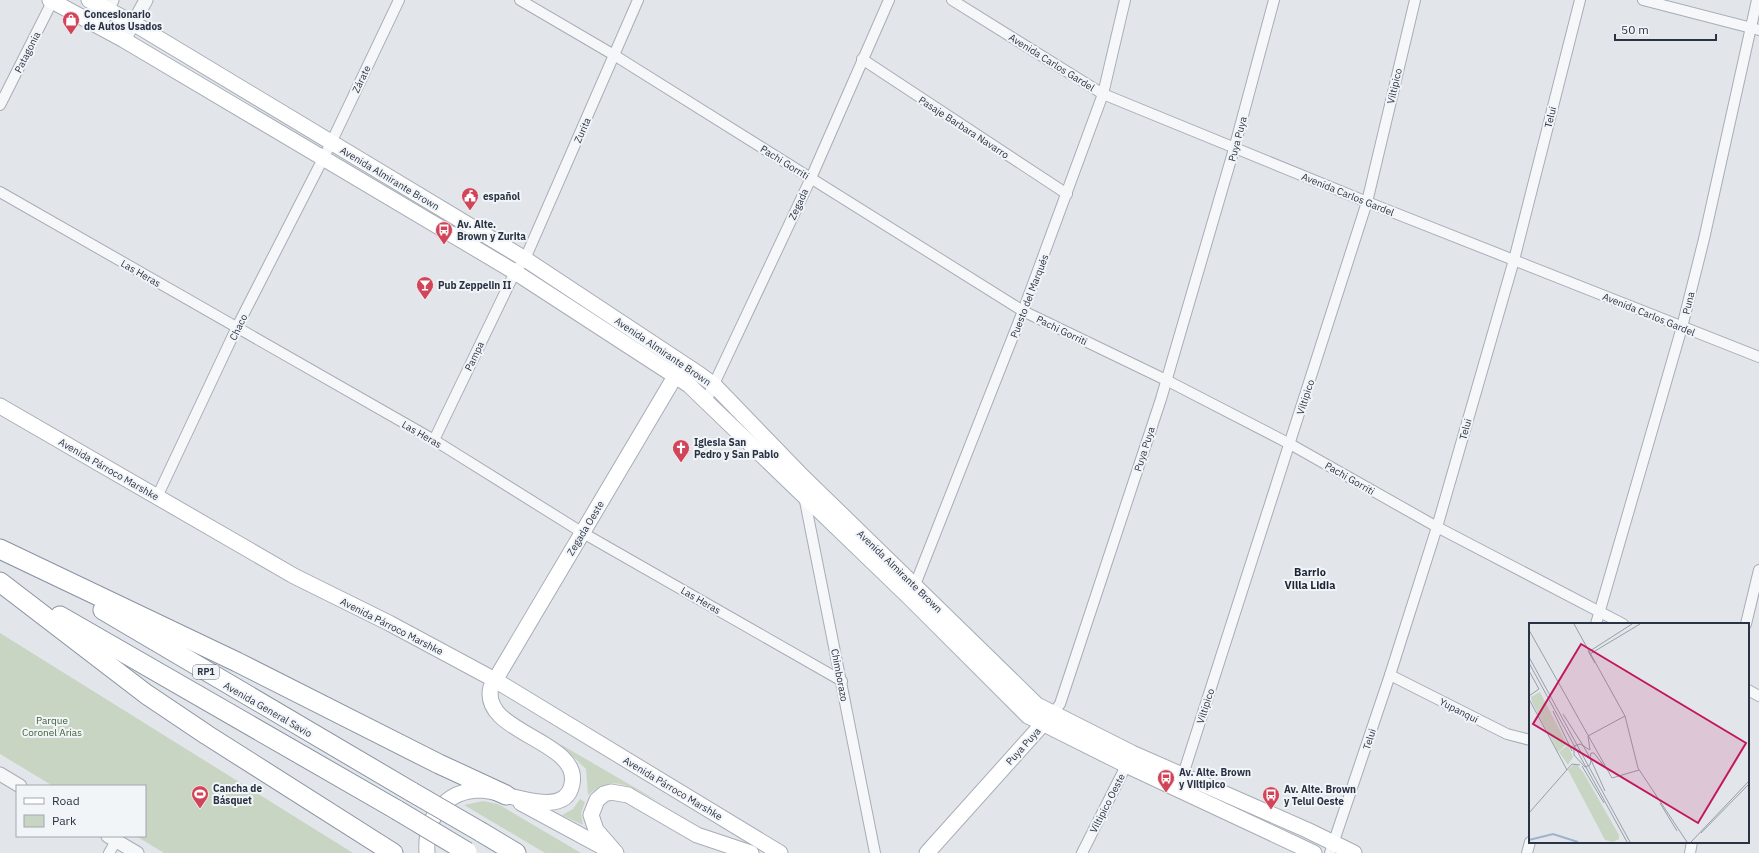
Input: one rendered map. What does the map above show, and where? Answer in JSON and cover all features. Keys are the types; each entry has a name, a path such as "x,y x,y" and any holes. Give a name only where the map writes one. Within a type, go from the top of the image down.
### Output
{"highway":[{"name":"Avenida General Savio","path":"0,550 516,853"},
{"path":"0,550 237,662 439,764 506,795"},
{"path":"0,582 146,694 207,735 393,853"},
{"name":"RP1","path":"0,582 468,852"}],"main road":[{"name":"Avenida Almirante Brown","path":"89,0 110,5 133,23 525,259 714,385 1028,716 1047,719 1180,783 1298,850 1314,853"},
{"name":"Avenida Almirante Brown","path":"52,1 124,40 514,272 676,376 706,401 805,497 912,592"},
{"name":"Zegada Oeste","path":"427,853 427,837 430,825 439,808 450,799 469,791 485,791 547,804 556,803 568,794 572,786 572,775 565,760 494,710 490,694 495,680 683,363"},
{"name":"Avenida Párroco Marshke","path":"0,406 294,576 495,680 780,853"},
{"name":"Puya Puya","path":"927,853 1047,719"},
{"name":"Avenida Almirante Brown","path":"1180,783 1307,830 1332,848 1354,853"},
{"path":"615,853 596,830 591,815 597,800 604,794 611,792 628,795 697,835 751,853"},
{"path":"506,795 615,853"}],"street":[{"path":"124,40 146,0"},
{"name":"Zárate","path":"322,158 331,143 399,0"},
{"name":"Pachi Gorriti","path":"520,0 614,56 1023,311 1166,380 1290,444 1436,527 1621,623"},
{"name":"Zurita","path":"514,272 525,259 638,0"},
{"name":"Zegada","path":"706,401 811,178 889,0"},
{"name":"Avenida Carlos Gardel","path":"952,0 1103,94 1234,149 1682,328 1759,357"},
{"name":"Puesto del Marqués","path":"912,592 1023,311 1103,94 1125,0"},
{"name":"Puya Puya","path":"1047,719 1060,704 1161,399 1234,149 1274,0"},
{"name":"Viltipico","path":"1180,783 1367,202 1415,0"},
{"name":"Telui","path":"1332,848 1390,675 1436,527 1514,260 1580,0"},
{"path":"1643,0 1755,29"},
{"name":"Puna","path":"1596,623 1682,328 1755,29 1757,0"},
{"name":"Patagonia","path":"0,105 52,1"},
{"path":"100,26 110,5"},
{"name":"Pasaje Barbara Navarro","path":"862,59 1067,194"},
{"name":"Chaco","path":"157,497 237,327 322,158"},
{"name":"Las Heras","path":"0,192 434,440 583,533 842,681"},
{"name":"Pampa","path":"434,440 514,272"},
{"name":"Chimborazo","path":"798,473 805,497 875,853"},
{"path":"1746,623 1759,570"},
{"name":"Yupanqui","path":"1390,675 1507,734 1529,740"},
{"path":"1749,691 1759,696"},
{"name":"Viltipico Oeste","path":"1082,853 1129,759"},
{"path":"0,774 18,785"},
{"path":"1298,850 1307,830"},
{"path":"108,853 112,838 137,853"},
{"path":"1527,853 1530,843"},
{"path":"1690,853 1692,843"}],"green space":[{"name":"Parque Coronel Arias","path":"0,633 353,853 164,853 138,837 146,837 146,785 51,785 0,754"},
{"path":"560,744 658,801 624,785 611,783 597,788 588,795 586,769"},
{"path":"580,799 585,802 581,813 583,825 562,815 573,809"},
{"path":"483,801 498,804 581,853 545,853 464,805"}],"place":[{"name":"Concesionario de Autos Usados","path":"71,35"},
{"name":"español","path":"470,211"},
{"name":"Av. Alte. Brown y Zurita","path":"444,245"},
{"name":"Pub Zeppelin II","path":"425,300"},
{"name":"Iglesia San Pedro y San Pablo","path":"681,463"},
{"name":"Av. Alte. Brown y Viltipico","path":"1166,793"},
{"name":"Cancha de Básquet","path":"200,809"},
{"name":"Av. Alte. Brown y Telui Oeste","path":"1271,810"}],"district":[{"name":"Barrio Villa Lidia","path":"1310,578"}]}
